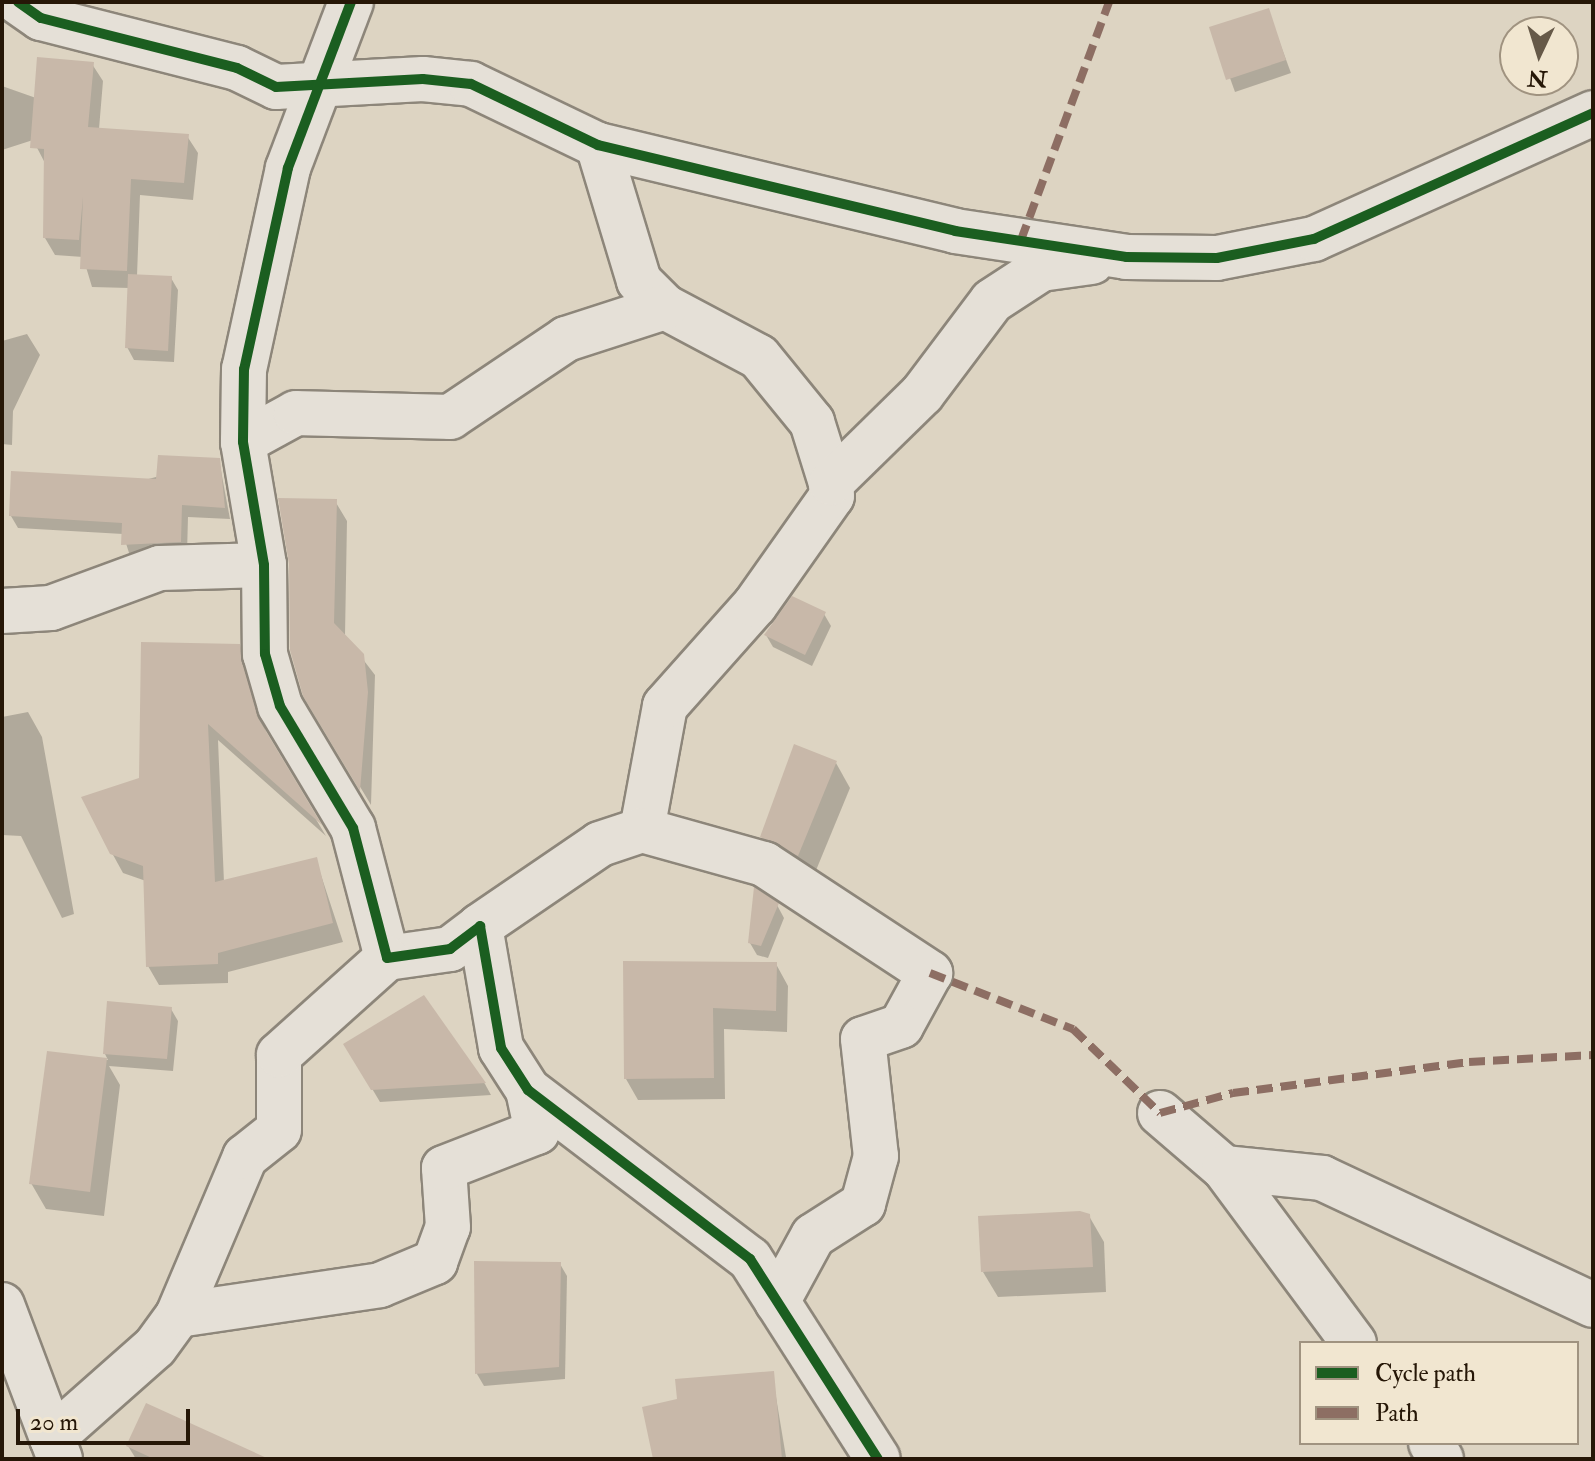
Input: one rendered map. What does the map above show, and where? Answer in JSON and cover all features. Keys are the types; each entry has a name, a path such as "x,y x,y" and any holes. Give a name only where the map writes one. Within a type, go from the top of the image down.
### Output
{"street":[{"path":"351,2 314,87 244,369 243,442 264,565 265,654 280,706 353,828 387,958"},
{"path":"20,15 237,68 276,87 423,79 471,84 598,145 955,231 1126,257 1217,258 1314,239 1593,113"},
{"path":"598,145 639,281 665,307 759,357 812,422 831,483 832,496 755,605 665,706 642,830"},
{"path":"831,483 922,394 992,301 1041,269 1126,257"},
{"path":"243,442 296,413 450,417 566,339 665,307"},
{"path":"2,611 51,608 160,568 264,565"},
{"path":"2,1305 56,1448 155,1347 178,1315 245,1157 279,1130 279,1055 387,958 450,949 600,844 642,830 764,864 930,973 901,1026 863,1039 876,1156 863,1204 813,1236 777,1302"},
{"path":"480,926 501,1048 528,1090 739,1250 777,1302 878,1459"},
{"path":"178,1315 380,1285 435,1262 448,1227 444,1168 537,1132 528,1090"},
{"path":"1160,1113 1224,1168 1353,1341"},
{"path":"1224,1168 1322,1178 1450,1232 1593,1305"}],"building":[{"path":"1269,8 1286,60 1226,80 1209,27"},
{"path":"37,57 94,62 88,127 189,134 184,183 131,179 127,271 80,269 83,197 79,240 43,238 44,149 30,148"},
{"path":"128,274 172,276 168,351 125,348"},
{"path":"158,455 220,458 225,508 182,505 181,542 121,545 122,523 9,516 11,471 156,479"},
{"path":"278,498 337,499 334,623 364,654 368,692 360,791 303,696 290,650 289,564"},
{"path":"792,596 826,612 805,655 764,635"},
{"path":"141,642 240,644 258,718 322,825 208,724 215,882 317,857 333,923 218,953 218,964 146,967 143,866 110,854 81,797 139,778"},
{"path":"794,744 837,761 798,856 760,837"},
{"path":"754,887 779,903 761,946 748,943"},
{"path":"623,961 777,962 776,1011 713,1008 714,1078 624,1079"},
{"path":"424,995 486,1083 371,1090 343,1044"},
{"path":"107,1001 172,1007 167,1059 103,1054"},
{"path":"47,1051 107,1058 90,1192 29,1184"},
{"path":"1080,1211 1090,1214 1093,1267 981,1272 978,1216"},
{"path":"474,1261 561,1262 559,1367 475,1374"},
{"path":"774,1371 782,1459 653,1459 642,1407 677,1399 675,1379"},
{"path":"146,1403 269,1459 154,1459 126,1446"}],"marked path":[{"path":"1021,240 1109,2"},
{"path":"930,973 1073,1029 1160,1113 1233,1093 1469,1062 1593,1055"}],"cycle path":[{"path":"18,2 41,18 237,68 276,87 423,79 471,84 598,145 955,231 1126,257 1217,258 1314,239 1593,113"},
{"path":"351,2 288,168 244,369 243,442 264,565 265,654 280,706 353,828 387,958 450,949 480,926 501,1048 528,1090 750,1259 878,1459"}]}
